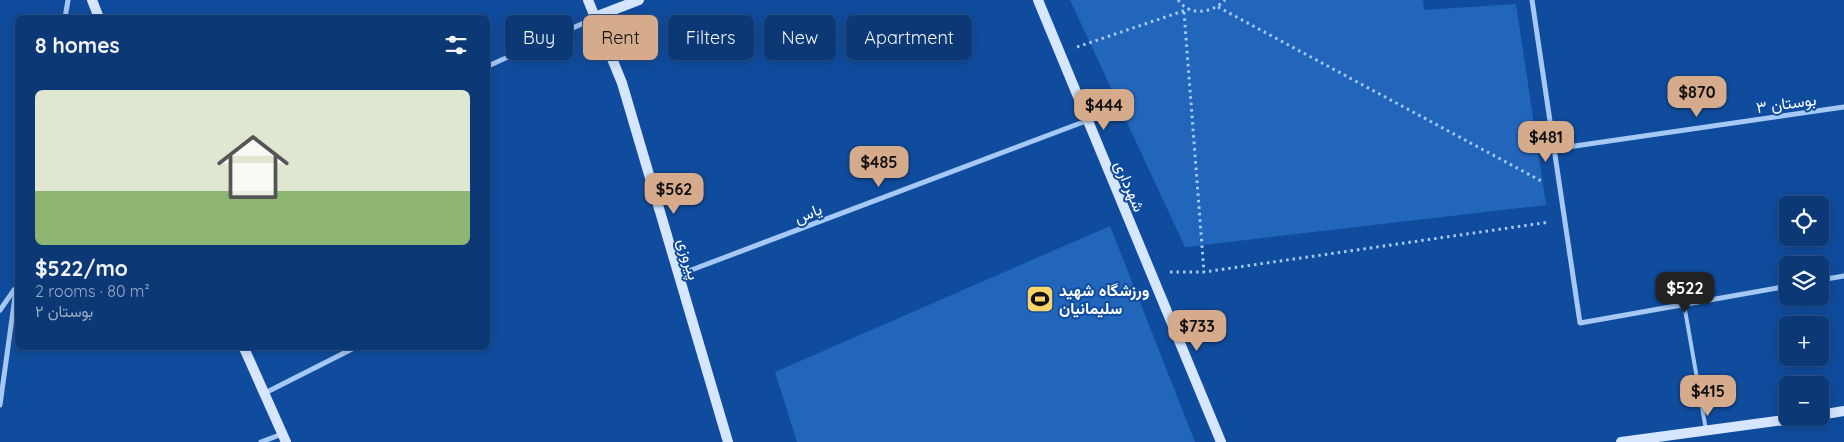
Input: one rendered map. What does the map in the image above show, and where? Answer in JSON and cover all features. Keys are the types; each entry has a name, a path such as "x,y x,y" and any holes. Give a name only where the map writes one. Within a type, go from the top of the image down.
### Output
{"street":[{"path":"66,15 68,0"},
{"path":"92,0 99,15"},
{"name":"پیروزی","path":"588,0 594,15"},
{"path":"600,15 639,0"},
{"name":"شهرداری","path":"1038,0 1086,121 1221,442"},
{"path":"1532,0 1580,322 1779,288"},
{"path":"490,65 583,22"},
{"name":"پیروزی","path":"613,60 622,83 728,442"},
{"name":"بوستان ۳","path":"1554,149 1844,107"},
{"name":"یاس","path":"678,275 1086,121"},
{"path":"1829,278 1844,276"},
{"path":"0,310 15,288"},
{"path":"0,405 15,288"},
{"path":"245,350 284,438 261,442"},
{"path":"265,393 350,350"},
{"path":"1829,414 1844,411"},
{"path":"1621,442 1779,421"}],"lane":[{"path":"1684,304 1706,430"}],"path":[{"path":"1178,0 1189,9 1204,11 1218,7 1225,0"},
{"path":"1218,7 1560,192"},
{"path":"1060,53 1189,9"},
{"path":"1184,12 1204,272"},
{"path":"1150,272 1204,272 1564,220"}],"shaded area":[{"path":"1070,0 1423,0 1424,10 1516,4 1546,205 1185,247"},
{"name":"ورزشگاه شهید سلیمانیان","path":"1110,226 1195,442 797,442 775,372"}],"place":[{"name":"ورزشگاه شهید سلیمانیان","path":"1040,299"}]}
